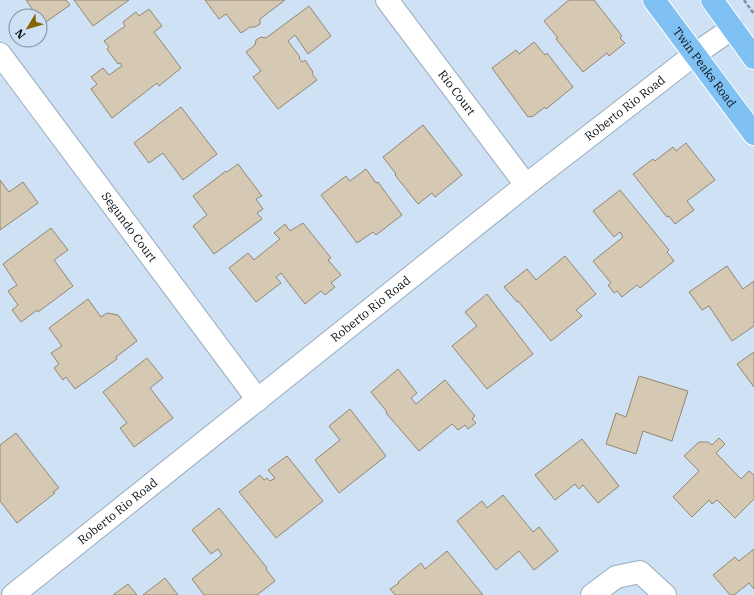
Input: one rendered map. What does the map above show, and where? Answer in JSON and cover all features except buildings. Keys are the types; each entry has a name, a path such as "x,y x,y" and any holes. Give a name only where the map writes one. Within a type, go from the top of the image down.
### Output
{"main road":[{"name":"Twin Peaks Road","path":"654,0 754,134"},
{"path":"712,0 754,58"}],"street":[{"name":"Rio Court","path":"388,0 526,185"},
{"name":"Roberto Rio Road","path":"13,595 526,185 695,54 733,28"},
{"name":"Segundo Court","path":"0,54 258,400"},
{"path":"592,595 616,577 640,572 665,595"}],"path":[{"path":"744,0 754,14"}]}
